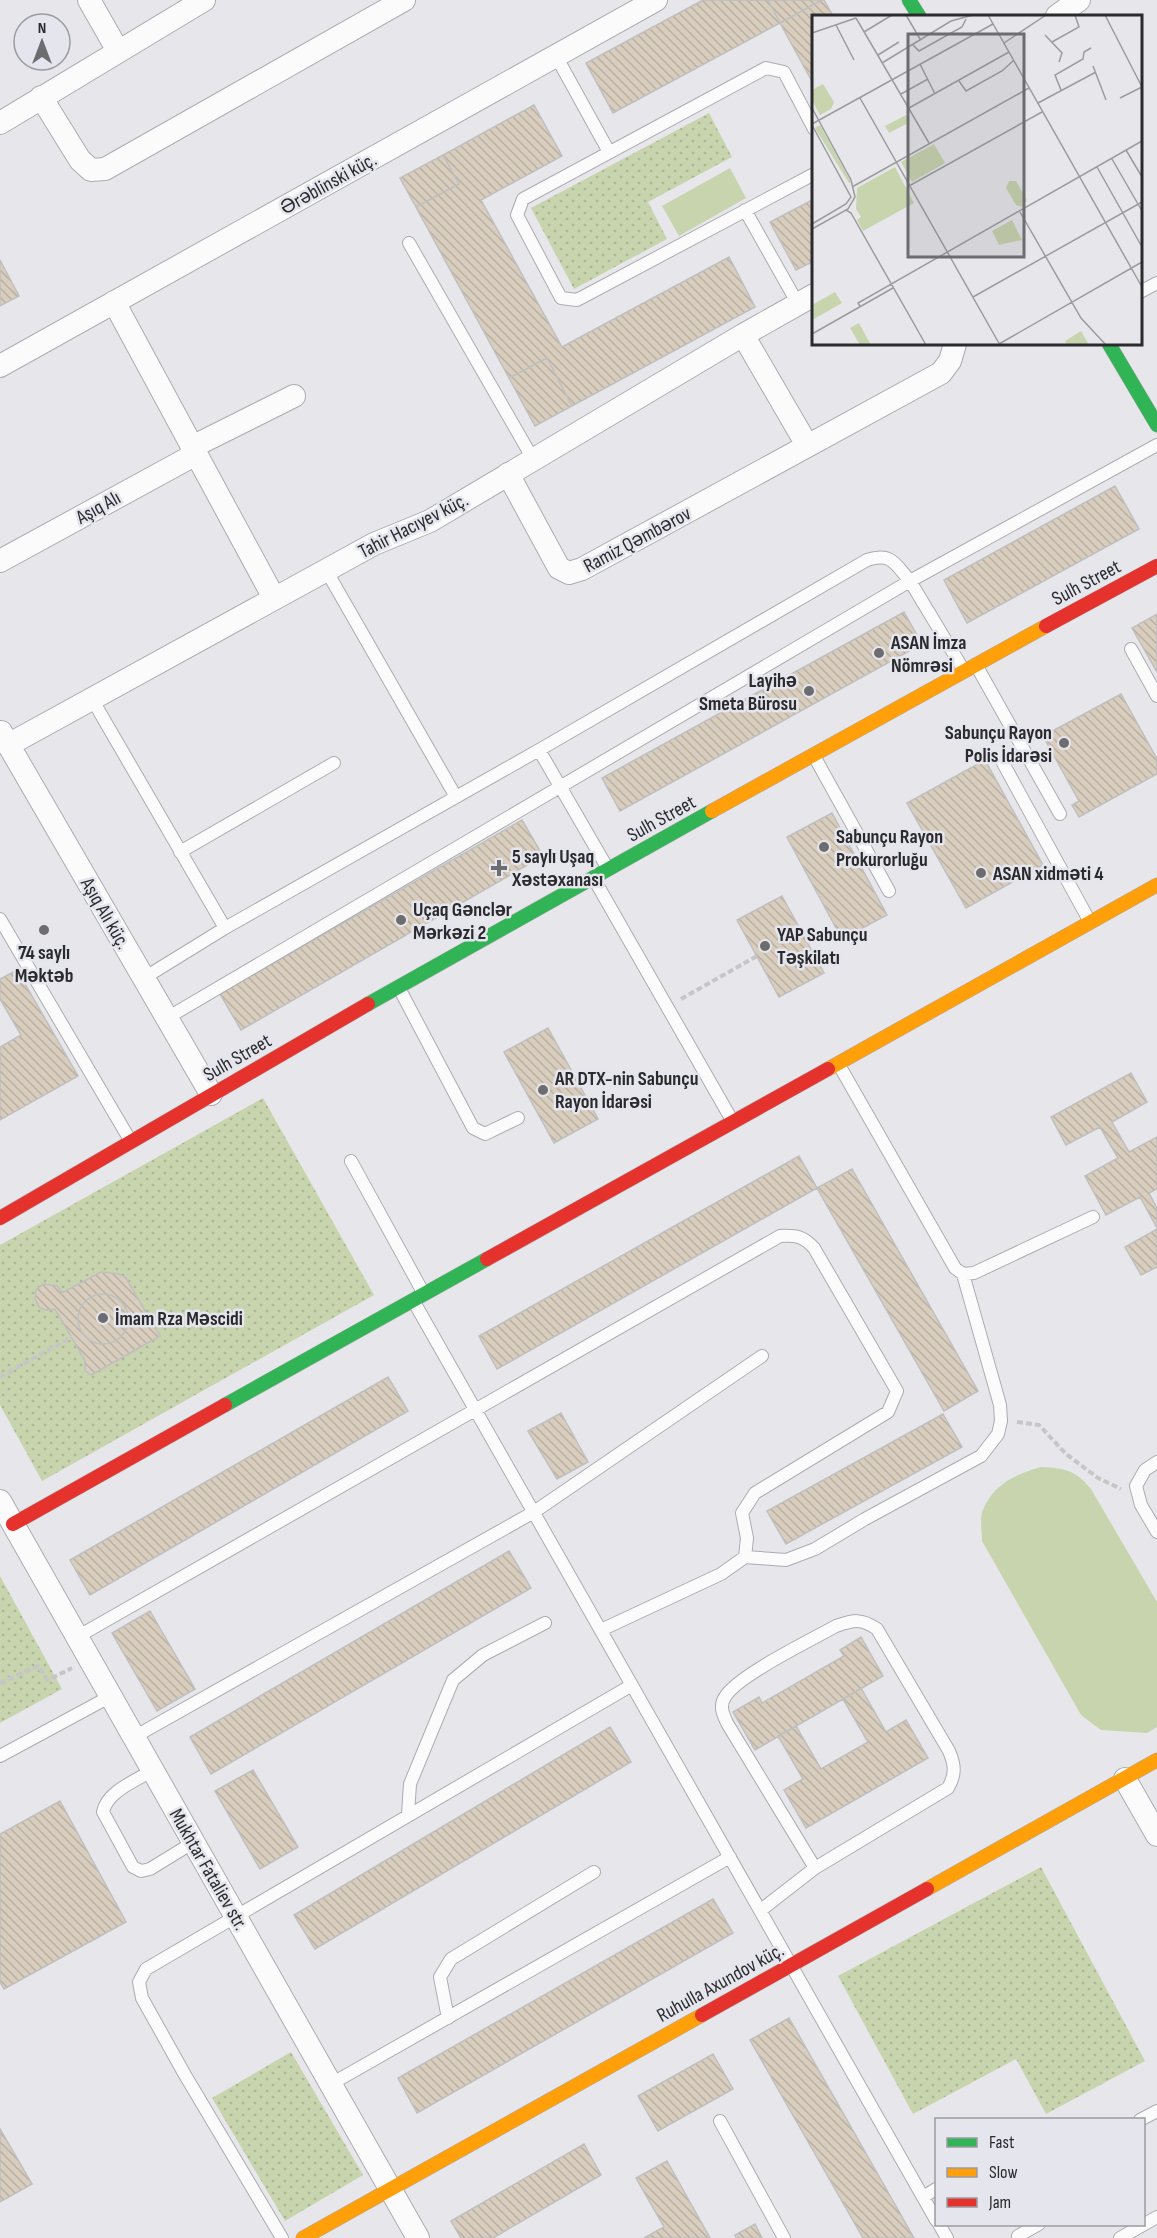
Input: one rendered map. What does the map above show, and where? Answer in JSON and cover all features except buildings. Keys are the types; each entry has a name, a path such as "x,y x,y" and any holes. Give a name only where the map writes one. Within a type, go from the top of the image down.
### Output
{"street":[{"path":"89,0 118,51"},
{"path":"0,123 204,0"},
{"path":"40,97 80,160 91,170 105,169 404,0"},
{"name":"Ərəblinski küç.","path":"0,366 656,0"},
{"path":"909,0 918,15"},
{"path":"1058,15 1079,0"},
{"name":"Tahir Hacıyev küç.","path":"4,738 92,699 374,544 430,521 742,334 806,300"},
{"path":"114,302 274,598"},
{"path":"742,334 807,445"},
{"name":"Ramiz Qəmbərov","path":"507,474 559,568 569,573 582,569 941,373 950,361 955,345"},
{"path":"1110,345 1157,425"},
{"name":"Aşıq Alı","path":"0,561 194,450 294,396"},
{"name":"Sulh Street","path":"0,1218 398,987 970,667 1157,566"},
{"name":"Aşıq Alı küç.","path":"4,738 211,1094"},
{"path":"13,1524 1157,885"},
{"name":"Mukhtar Fataliev str.","path":"0,1501 77,1637 102,1700 134,1737 418,2238"},
{"name":"Ruhulla Axundov küç.","path":"303,2238 1157,1760"},
{"path":"1125,1779 1157,1835"}],"lane":[{"path":"556,56 609,152"},
{"path":"812,127 784,72 766,68 523,199 517,215 561,298 577,300 812,175"},
{"path":"744,210 806,300"},
{"path":"409,243 532,459"},
{"path":"1142,291 1157,283"},
{"path":"167,1018 910,582 1157,445"},
{"path":"144,978 225,928 867,560 879,556 891,559 910,582 970,667 1060,814"},
{"path":"326,570 456,797"},
{"path":"1131,649 1157,696"},
{"path":"92,699 225,928"},
{"path":"539,750 608,870"},
{"path":"814,755 889,891"},
{"path":"180,852 334,763"},
{"path":"1003,763 1090,922"},
{"path":"593,878 734,1123"},
{"path":"0,919 131,1141"},
{"path":"398,987 473,1128 485,1134 518,1118"},
{"path":"601,1630 721,1574 744,1557 786,1560 815,1549 981,1456 998,1434 1001,1421 1000,1404 963,1274 955,1268 949,1258 838,1064"},
{"path":"351,1161 476,1409 935,2218"},
{"path":"963,1274 974,1273 1093,1217"},
{"path":"77,1637 780,1236 805,1238 814,1248 897,1391 888,1412 756,1493 742,1513 747,1538 744,1557"},
{"path":"134,1737 534,1512 762,1356"},
{"path":"1157,1462 1145,1470 1136,1486 1141,1505 1157,1532"},
{"path":"760,1910 815,1868 948,1788 954,1778 954,1764 949,1751 877,1629 866,1621 851,1621 836,1626 739,1682 724,1697 721,1707 727,1724 815,1868"},
{"path":"408,1814 410,1784 453,1680 483,1655 545,1623"},
{"path":"282,2238 184,2075 142,1998 139,1982 146,1968 632,1685"},
{"path":"0,1756 102,1700"},
{"path":"153,1770 112,1796 105,1803 103,1812 128,1858 134,1867 141,1871 150,1869 194,1842"},
{"path":"331,2084 730,1857"},
{"path":"448,2018 440,1977 450,1959 594,1872"},
{"path":"1143,2118 1157,2110"},
{"path":"720,2121 784,2238"},
{"path":"923,2197 935,2190"},
{"path":"1018,2236 1036,2226"},
{"path":"1120,2238 1136,2227"}],"path":[{"path":"667,1007 757,956"},
{"path":"0,1377 72,1337"},
{"path":"1001,1421 1039,1425 1066,1455 1098,1478 1126,1491 1136,1486"},
{"path":"0,1683 38,1666 48,1680 75,1666 102,1700"}],"green space":[{"path":"709,113 732,157 648,202 667,239 574,289 531,208"},
{"path":"730,168 746,198 679,236 662,206"},
{"path":"263,1098 374,1295 42,1481 0,1405 0,1245"},
{"path":"1041,1467 1069,1471 1091,1489 1157,1602 1157,1727 1147,1733 1101,1730 1081,1715 982,1541 982,1512 992,1494 1013,1477"},
{"path":"0,1576 62,1689 0,1723"},
{"path":"1041,1867 1145,2061 1046,2114 1016,2059 913,2114 838,1976"},
{"path":"291,2052 363,2175 285,2221 212,2098"}],"traffic: fast":[{"path":"909,0 918,15"},
{"path":"1110,345 1157,425"},
{"path":"368,1004 712,811"},
{"path":"225,1405 487,1259"}],"traffic: slow":[{"path":"712,811 1046,626"},
{"path":"828,1069 1157,885"},
{"path":"927,1889 1157,1760"},
{"path":"303,2238 702,2015"}],"traffic: jam":[{"path":"1046,626 1157,566"},
{"path":"0,1218 368,1004"},
{"path":"487,1259 828,1069"},
{"path":"13,1524 225,1405"},
{"path":"702,2015 927,1889"}],"place":[{"name":"ASAN İmza Nömrəsi","path":"879,653"},
{"name":"Layihə Smeta Bürosu","path":"809,691"},
{"name":"Sabunçu Rayon Polis İdarəsi","path":"1064,743"},
{"name":"Sabunçu Rayon Prokurorluğu","path":"824,847"},
{"name":"5 saylı Uşaq Xəstəxanası","path":"499,868"},
{"name":"ASAN xidməti 4","path":"981,873"},
{"name":"Uçaq Gənclər Mərkəzi 2","path":"401,920"},
{"name":"74 saylı Məktəb","path":"44,930"},
{"name":"YAP Sabunçu Təşkilatı","path":"765,946"},
{"name":"AR DTX-nin Sabunçu Rayon İdarəsi","path":"543,1090"},
{"name":"İmam Rza Məscidi","path":"103,1318"}]}
